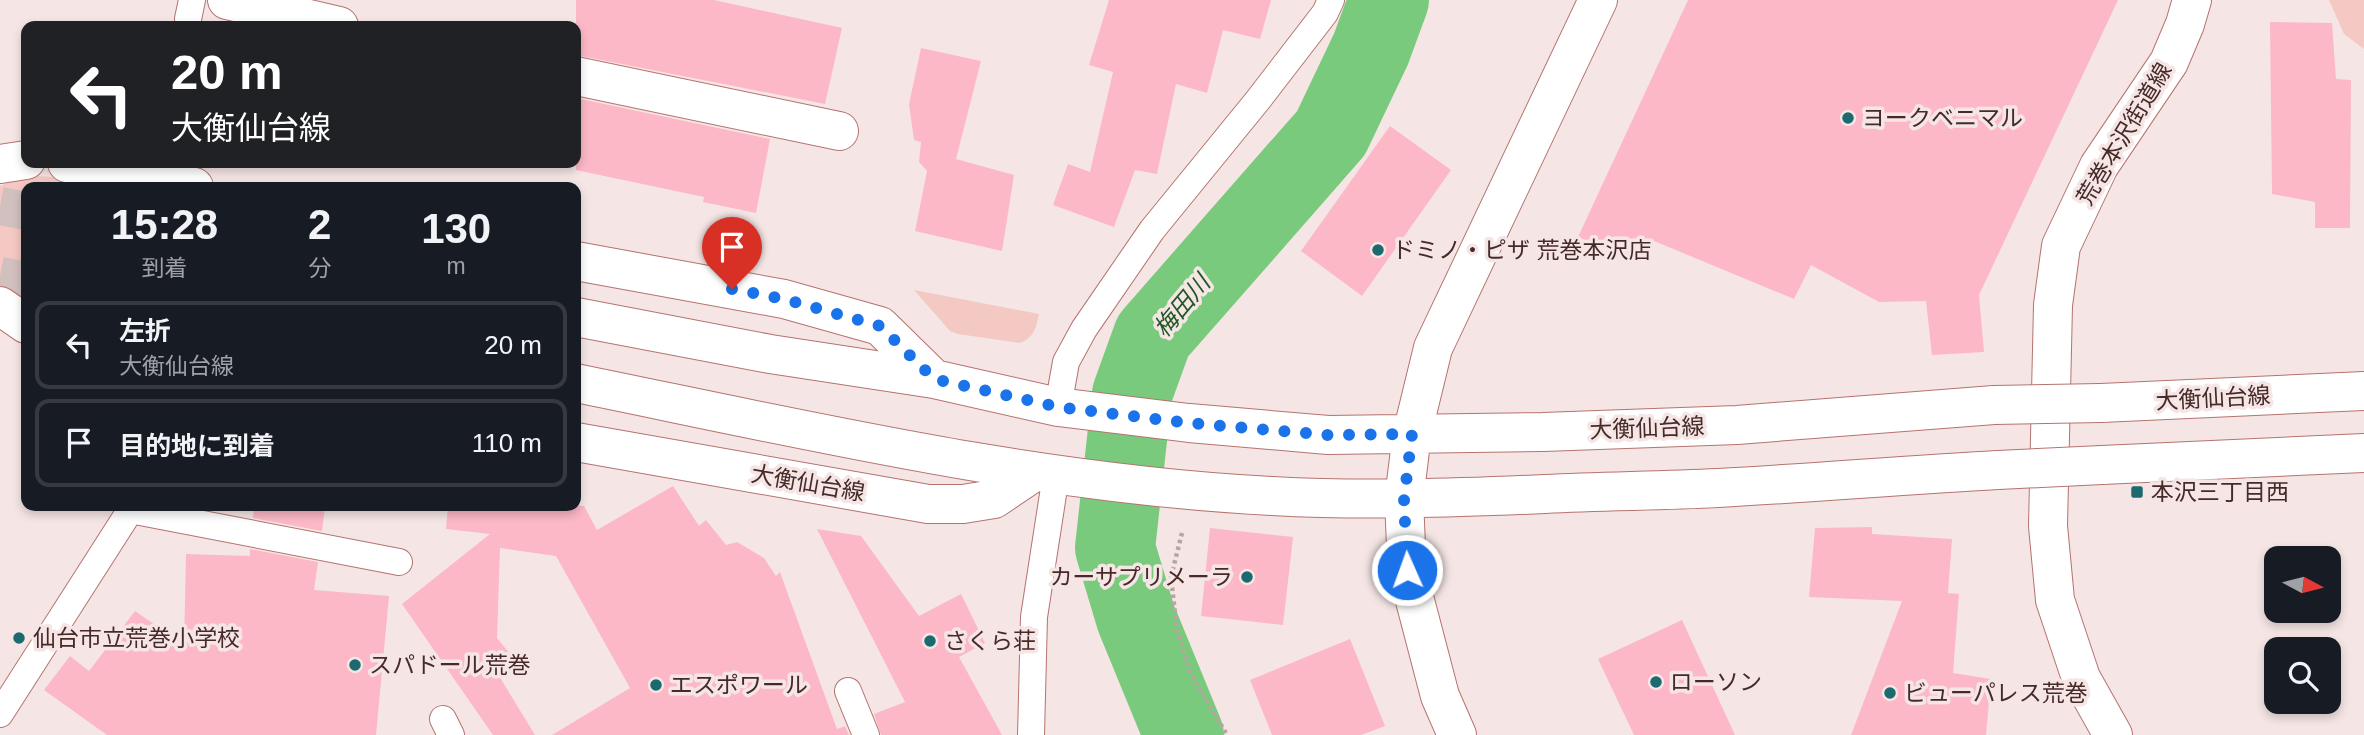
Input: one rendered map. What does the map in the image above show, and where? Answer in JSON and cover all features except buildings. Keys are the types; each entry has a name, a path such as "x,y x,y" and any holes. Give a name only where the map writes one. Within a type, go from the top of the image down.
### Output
{"main road":[{"path":"227,0 317,21"},
{"path":"1457,735 1440,696 1407,570 1404,499 1412,434 1433,348 1598,0"},
{"name":"荒巻本沢街道線","path":"2113,735 2081,678 2055,600 2048,526 2053,305 2061,246 2099,166 2169,62 2192,0"},
{"path":"581,77 839,131"},
{"path":"0,163 21,161"},
{"path":"93,168 168,182"},
{"path":"581,262 784,299 880,326 934,379"},
{"path":"0,306 21,321"},
{"name":"大衡仙台線","path":"581,318 770,354 934,379 1074,408 1189,423 1328,435 1737,425 1994,405 2364,391"},
{"path":"0,337 21,344"},
{"path":"581,384 895,447 1058,475 1177,489 1273,496 1404,499 1717,488 1998,470 2364,453"},
{"name":"大衡仙台線","path":"581,443 928,504 963,504 994,499 1058,475"}],"lane":[{"path":"1074,408 1066,362 1084,329 1152,230 1258,100 1325,13 1331,0"},
{"path":"1031,735 1034,617 1058,475"},
{"path":"0,714 130,511"},
{"path":"147,511 399,562"},
{"path":"848,691 866,735"}],"path":[{"path":"1183,528 1171,577 1177,631 1191,674 1227,735"}],"shaded area":[{"path":"2329,0 2364,0 2364,49 2344,34"},
{"path":"36,176 77,178 77,182 21,182 21,301 7,289 0,274 0,186"},
{"path":"914,290 1039,314 1031,335 1019,343 958,334 950,331"}],"waterway":[{"name":"梅田川","path":"1184,735 1136,618 1115,548 1132,394 1153,336 1331,133 1371,49 1389,0"}],"tunnel":[{"path":"0,206 21,210"},
{"path":"0,276 21,280"}],"place":[{"name":"ヨークベニマル","path":"1848,118"},
{"name":"ドミノ・ピザ 荒巻本沢店","path":"1378,250"},
{"name":"本沢三丁目西","path":"2137,492"},
{"name":"カーサプリメーラ","path":"1247,577"},
{"name":"仙台市立荒巻小学校","path":"19,638"},
{"name":"さくら荘","path":"930,641"},
{"name":"スパドール荒巻","path":"355,665"},
{"name":"ローソン","path":"1656,682"},
{"name":"エスポワール","path":"656,685"},
{"name":"ビューパレス荒巻","path":"1890,693"}],"route":[{"path":"732,289 784,299 880,326 934,379 1058,407 1189,423 1328,435 1412,434 1404,499 1407,570"}]}
